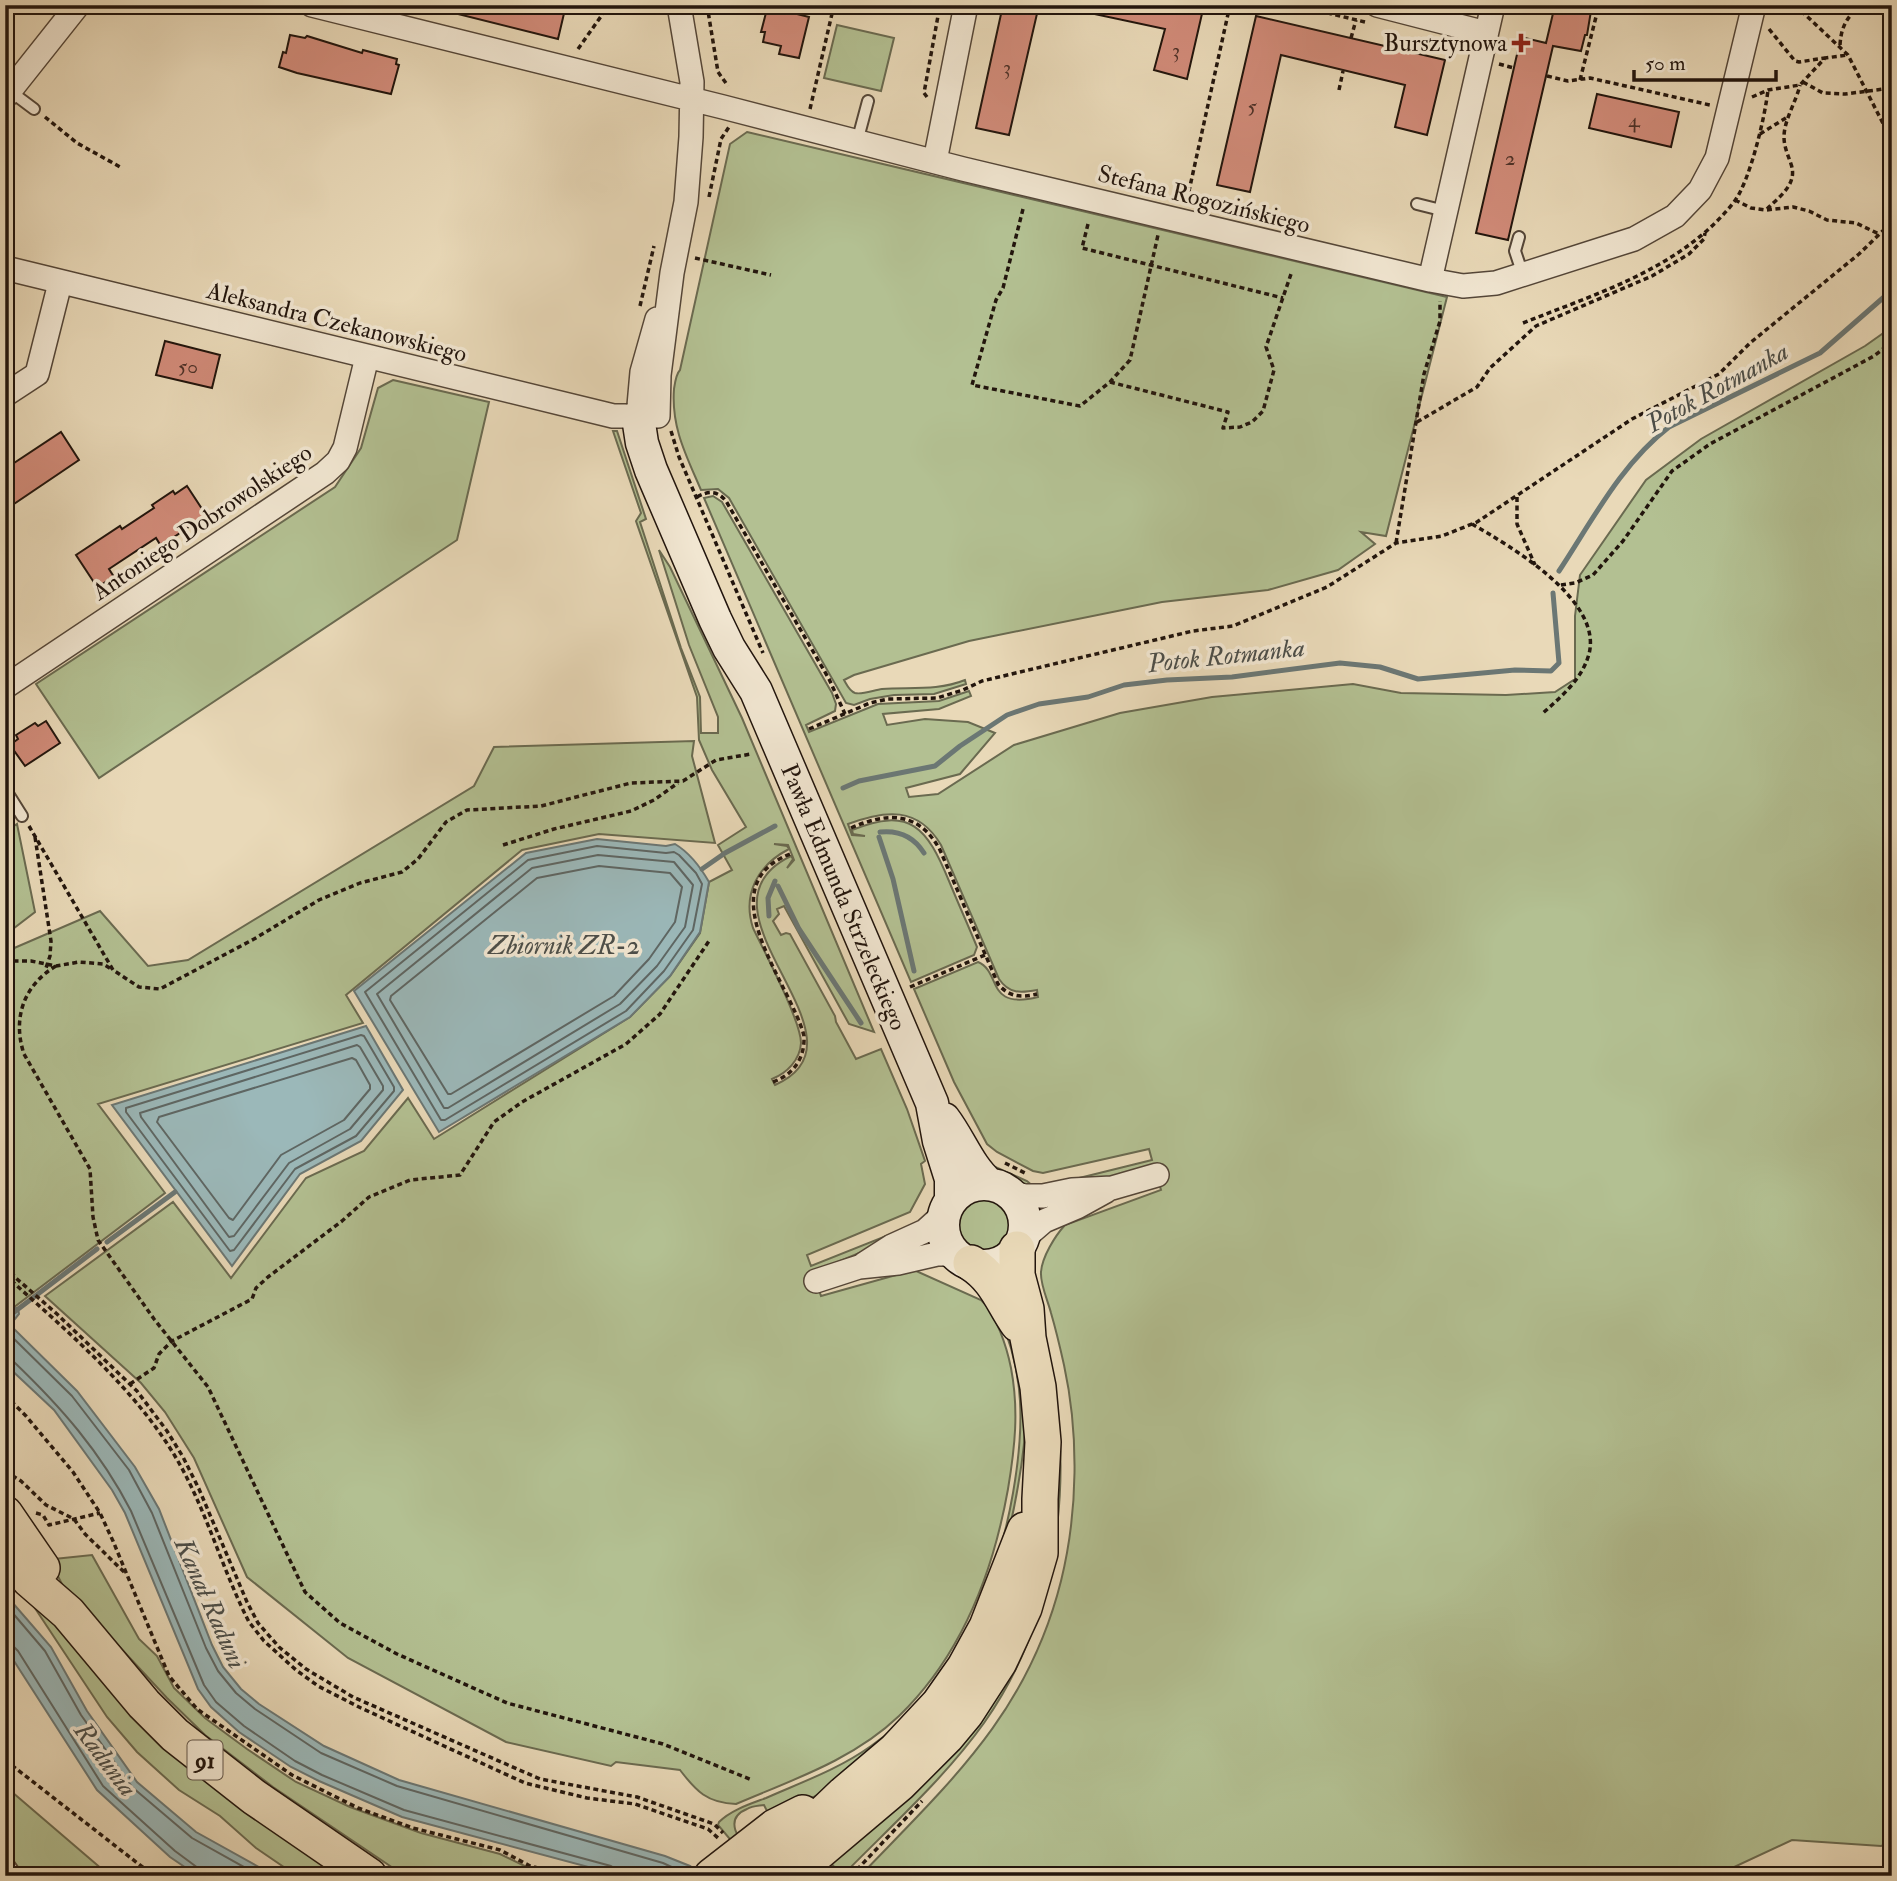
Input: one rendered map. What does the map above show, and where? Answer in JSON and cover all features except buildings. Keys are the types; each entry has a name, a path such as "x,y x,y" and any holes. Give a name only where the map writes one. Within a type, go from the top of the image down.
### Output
{"main road":[{"name":"Pawła Edmunda Strzeleckiego","path":"648,417 662,438 744,641 756,691 932,1102 939,1141 951,1179 948,1207"},
{"name":"Pawła Edmunda Strzeleckiego","path":"932,1102 956,1134 975,1168 999,1188"},
{"path":"790,1876 924,1761 966,1713 1012,1634 1041,1553 1042,1423 1026,1309 1016,1266 1019,1244 1025,1229 1023,1213 1016,1199 999,1188 968,1187 948,1207 944,1231 947,1242 966,1261 989,1276 1028,1338"},
{"path":"966,1261 981,1265 1000,1262 1019,1244"},
{"path":"728,1860 797,1839 908,1738 939,1704 959,1676 997,1607 1017,1547 1040,1499"},
{"name":"91","path":"5,1514 43,1569 68,1613"},
{"name":"91","path":"5,1552 30,1580 68,1613 144,1704 194,1751 254,1797 369,1876"}],"street":[{"path":"8,94 78,5"},
{"name":"Stefana Rogozińskiego","path":"312,5 390,15 692,100 1435,286 1480,286 1523,275 1634,239 1675,216 1700,190 1710,174 1723,138 1752,12"},
{"name":"Pawła Edmunda Strzeleckiego","path":"648,417 659,376 672,273 686,202 692,82 679,5"},
{"path":"935,161 966,5"},
{"path":"1377,5 1486,33"},
{"path":"1435,286 1445,211 1493,5"},
{"name":"Aleksandra Czekanowskiego","path":"5,268 613,416 648,417"},
{"path":"5,395 37,374 60,283"},
{"name":"Antoniego Dobrowolskiego","path":"5,687 338,461 345,448 367,357"},
{"path":"999,1188 1034,1197 1072,1190 1111,1188 1157,1175"},
{"path":"1019,1244 1044,1221 1111,1188"},
{"path":"859,1267 892,1246 925,1231 948,1207"},
{"path":"816,1281 859,1267 898,1263 937,1254 947,1254 966,1261"}],"lane":[{"path":"8,94 34,109"},
{"path":"857,142 868,101"},
{"path":"1417,205 1445,211"},
{"path":"1519,237 1515,251 1523,275"},
{"path":"5,789 22,816"},
{"path":"5,1859 17,1876"}],"path":[{"path":"575,53 609,5"},
{"path":"707,5 718,72 731,90"},
{"path":"1187,200 1230,5"},
{"path":"1580,80 1599,5"},
{"path":"1704,5 1740,13 1752,12 1768,27 1795,61 1847,55"},
{"path":"1795,5 1847,55 1892,141"},
{"path":"1825,5 1836,9 1855,10"},
{"path":"1840,47 1840,32 1844,22 1855,10 1867,5"},
{"path":"1351,38 1356,20"},
{"path":"1766,210 1790,186 1792,167 1784,136 1802,84 1825,58"},
{"path":"1494,63 1514,68"},
{"path":"1339,90 1343,71"},
{"path":"1547,76 1568,81 1590,78 1719,107 1721,97 1756,96 1768,90 1802,84 1823,93 1844,94 1892,88"},
{"path":"34,109 77,143 122,168"},
{"path":"1759,134 1791,115"},
{"path":"1735,200 1751,208 1766,210 1793,207 1827,220 1856,223 1878,234"},
{"path":"1023,209 1003,288 996,300 972,385 1080,406 1110,382 1130,360 1161,226"},
{"path":"809,729 879,701 932,699 982,681 1110,649 1193,631 1233,626 1326,587 1396,543 1442,536 1472,524 1517,497 1632,419 1719,374 1750,343 1859,254 1892,222"},
{"path":"1088,224 1082,248 1283,298"},
{"path":"1417,422 1477,387 1490,368 1536,326 1652,276 1689,254 1704,239 1705,231"},
{"path":"639,314 654,246"},
{"path":"695,258 771,275"},
{"path":"1110,382 1227,412 1223,428 1240,427 1252,422 1263,411 1274,370 1266,347 1291,274"},
{"path":"1396,543 1424,374 1440,321 1435,286"},
{"path":"1560,584 1575,583 1593,575 1623,541 1672,471 1710,444 1874,356 1892,342"},
{"path":"697,497 713,492 726,501 829,679 845,714"},
{"path":"1517,497 1517,524 1535,565"},
{"path":"1472,524 1502,541 1560,584 1581,611 1588,632 1590,652 1575,683 1543,713"},
{"path":"503,845 554,829 631,811 716,760 751,754"},
{"path":"680,781 631,783 541,806 467,810 446,822 418,859 402,872 360,883 319,900 254,939 160,989 139,987 103,964 79,962 56,966 33,984 20,1012 18,1037 90,1169 93,1217 99,1240 154,1319 208,1387 305,1592 340,1623 397,1654 507,1703 663,1744 752,1780"},
{"path":"22,816 113,970"},
{"path":"851,828 872,819 891,817 909,821 928,832 940,850 996,982 1004,991 1020,997 1037,994"},
{"path":"35,835 51,941 44,973"},
{"path":"773,1082 782,1079 796,1067 803,1050 804,1036 757,930 752,907 756,888 764,873 773,863 790,854"},
{"path":"130,1384 153,1368 159,1354 172,1341 252,1299 256,1288 268,1277 369,1197 410,1180 460,1175 494,1122 522,1102 626,1044 660,1014 709,941"},
{"path":"906,988 985,955"},
{"path":"5,961 56,966"},
{"path":"5,1266 145,1411 186,1476 249,1622 264,1642 296,1670 318,1686 361,1709 525,1783 587,1798 635,1804 708,1829 728,1860"},
{"path":"5,1275 25,1289"},
{"path":"43,1307 66,1322 144,1399 183,1457 258,1623 279,1647 306,1669 353,1697 540,1779 637,1797 714,1825 728,1860"},
{"path":"5,1395 74,1472 100,1513 169,1676 197,1709 292,1775 358,1808 402,1824 500,1850 530,1866 568,1876"},
{"path":"5,1471 21,1480 46,1505 74,1519 85,1534 127,1575"},
{"path":"50,1525 100,1513"},
{"path":"5,1760 154,1876"}],"green space":[{"path":"837,25 894,38 881,91 824,78"},
{"path":"747,132 1447,297 1386,536 1361,532 1375,544 1338,570 1268,590 1162,602 969,641 854,675 844,680 848,688 855,693 934,687 965,680 966,684 934,694 894,695 854,705 846,703 729,498 718,489 701,490 681,442 675,417 675,381 680,370 730,144"},
{"path":"1892,327 1892,1842 1881,1846 1792,1840 1715,1876 860,1876 925,1809 982,1743 1007,1708 1047,1628 1061,1581 1071,1528 1074,1445 1064,1365 1042,1282 1041,1272 1046,1253 1065,1225 1161,1190 1154,1165 1106,1178 1063,1182 1152,1160 1149,1149 1043,1173 1033,1171 987,1144 954,1082 914,989 978,962 985,967 1002,994 1010,998 1021,1000 1038,997 1037,990 1016,991 999,979 941,845 932,832 922,823 900,815 888,814 862,819 848,824 852,835 865,836 853,834 852,830 889,820 903,822 924,835 941,863 977,947 974,955 911,982 704,498 713,496 722,502 832,693 836,704 835,711 806,725 809,732 878,704 939,701 969,691 971,696 939,709 883,714 887,725 925,719 968,722 995,733 960,774 906,788 909,797 938,794 1014,745 1120,713 1212,697 1353,684 1401,693 1506,695 1555,692 1575,679 1575,616 1580,575 1646,480 1701,439 1865,346"},
{"path":"393,380 489,402 457,540 99,778 36,684 335,487 361,448 378,388"},
{"path":"613,431 617,431 646,519 640,522 700,697 701,733 718,733 718,717 689,645 659,550 670,567 742,718 874,1032 849,1024 784,906 777,909 779,914 773,921 781,935 790,934 856,1059 881,1049 907,1109 925,1161 921,1164 925,1184 910,1212 807,1255 811,1266 896,1232 903,1235 813,1272 821,1296 914,1270 981,1300 991,1313 1004,1341 1015,1399 1014,1443 1002,1520 971,1612 940,1667 899,1716 862,1745 821,1768 736,1804 717,1801 703,1794 680,1770 616,1762 611,1766 506,1742 348,1658 247,1577 194,1458 165,1412 141,1383 45,1296 173,1202 231,1278 306,1178 364,1151 408,1098 434,1139 630,1017 670,976 700,933 709,882 732,870 718,845 746,827 712,770 699,740 697,697 636,521 641,513","holes":["774,844 788,845 794,860 787,868 793,859 791,856 763,879 757,908 766,940 798,1006 807,1037 802,1064 775,1085 772,1079 792,1065 801,1043 789,1003 753,928 750,904 751,892 761,872 789,849 787,846"]},
{"path":"694,741 692,756 715,843 599,834 522,850 346,995 363,1023 98,1104 165,1193 5,1314 5,952 100,911 148,966 188,960 474,786 494,747"},
{"path":"17,824 35,912 5,935 5,832"},
{"path":"984,1162 1027,1181 1034,1187 1019,1186 1006,1181"},
{"path":"984,1199 994,1201 1002,1207 1008,1215 1008,1235 1002,1243 994,1249 984,1251 974,1249 966,1243 960,1235 958,1225 960,1215 966,1207 974,1201"},
{"path":"1000,1306 1018,1351 1025,1394 1025,1438 1009,1530 998,1571 984,1607 947,1673 923,1704 862,1765 830,1788 771,1819 764,1805 751,1807 740,1813 734,1824 742,1843 751,1855 773,1838 791,1829 756,1860 766,1873 890,1772 937,1725 971,1680 985,1656 1010,1606 1028,1552 1031,1550 1014,1608 991,1656 964,1698 933,1736 860,1806 776,1876 761,1876 718,1825 719,1822 741,1808 846,1762 900,1722 926,1696 948,1666 967,1634 982,1600 1005,1529 1019,1446 1018,1379 1013,1356 997,1312"},
{"path":"1054,1381 1059,1426 1058,1515 1042,1602 1027,1644 1008,1684 984,1723 952,1764 842,1876 838,1876 840,1873 825,1857 975,1716"},
{"path":"92,1555 139,1639 157,1656 174,1688 205,1718 247,1749 296,1782 350,1807 421,1833 500,1854 535,1871 556,1876 405,1876 273,1787 205,1735 167,1698 63,1586 50,1561"},
{"path":"17,1581 352,1876 297,1876 256,1848 220,1816 179,1790 137,1752 107,1717"},
{"path":"5,1786 110,1876 5,1876"}],"water":[{"name":"Zbiornik ZR-2","path":"597,839 666,846 675,844 686,852 709,882 700,932 670,976 630,1017 439,1132 354,991 526,853"},
{"path":"366,1026 403,1090 361,1141 300,1174 232,1266 112,1105"},
{"path":"12,1308 18,1308 19,1314 10,1325 77,1391 135,1467 159,1509 223,1667 241,1689 259,1704 324,1746 399,1780 665,1856 690,1866 703,1876 622,1876 402,1817 291,1767 239,1732 211,1707 198,1689 125,1513 112,1490 54,1410 5,1364 5,1314"},
{"name":"Radunia","path":"5,1594 51,1647 87,1711 137,1782 196,1832 275,1876 198,1876 170,1857 97,1790 5,1647"}],"waterway":[{"name":"Potok Rotmanka","path":"1559,571 1622,476 1636,458 1669,427 1820,353 1892,290"},
{"name":"Potok Rotmanka","path":"843,788 859,781 935,766 1007,715 1039,704 1088,697 1124,685 1232,677 1340,663 1380,667 1418,679 1515,670 1551,671 1559,663 1553,593"},
{"name":"Potok Rotmanka","path":"702,869 725,853 775,826"},
{"path":"880,832 905,836 916,843 924,853"},
{"path":"879,837 893,879 914,971"},
{"path":"769,916 768,898 775,881"},
{"path":"778,886 799,929 861,1023"},
{"name":"Potok Rotmanka","path":"107,1242 175,1192"},
{"name":"Potok Rotmanka","path":"5,1319 97,1249"}],"place":[{"name":"Bursztynowa","path":"1521,43"}],"water label":[{"name":"Kanał Raduni","path":"211,1603"}]}
